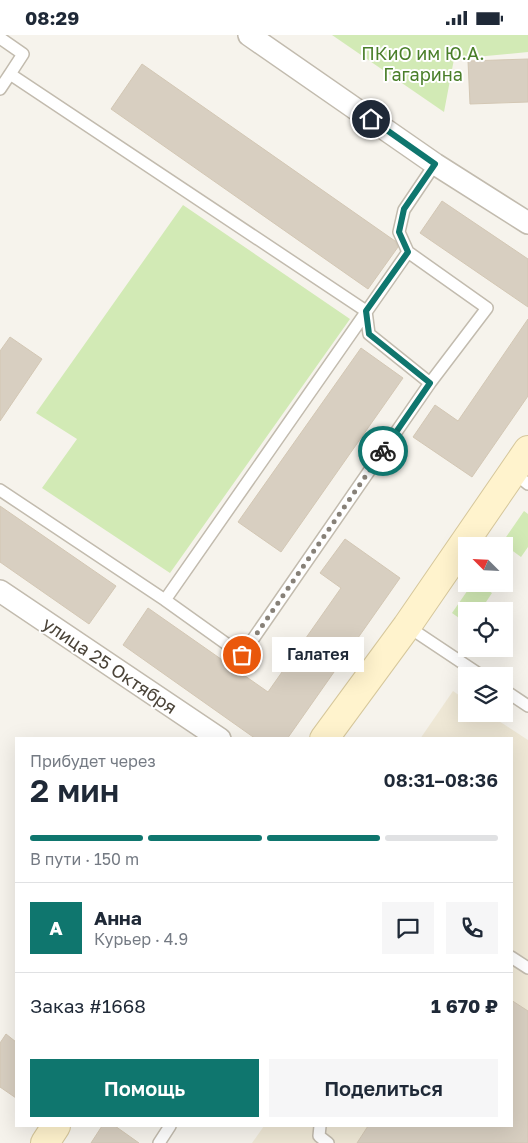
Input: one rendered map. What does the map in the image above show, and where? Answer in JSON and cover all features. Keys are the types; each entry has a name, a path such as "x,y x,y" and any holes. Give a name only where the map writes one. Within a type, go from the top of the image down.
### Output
{"main road":[{"path":"325,737 520,477 528,450"},
{"path":"45,1143 55,1127"}],"street":[{"path":"249,35 435,164 528,223"},
{"name":"улица 25 Октября","path":"3,599 217,737"}],"lane":[{"path":"0,38 23,54 0,89"},
{"path":"10,74 366,311 369,334 430,383"},
{"path":"0,490 165,600 242,655 430,383 487,309 408,252 399,232 404,209 435,164"},
{"path":"165,600 408,252"},
{"path":"407,626 468,667"},
{"path":"513,696 528,706"},
{"path":"513,958 528,968"},
{"path":"159,1143 169,1127"},
{"path":"320,1127 319,1136 328,1143"}],"shaded area":[{"path":"453,691 458,694 458,722 500,722 528,740 528,1143 252,1143 263,1127 513,1127 513,737 421,737"}],"green space":[{"name":"ПКиО им Ю.А. Гагарина","path":"332,35 528,35 528,52 454,59 444,112"},
{"path":"183,205 350,319 170,573 42,488 77,439 36,413"},
{"path":"524,511 528,514 528,547 521,557 513,551 513,537 506,537"},
{"path":"466,593 492,593 486,602 460,602"},
{"path":"458,604 458,617 452,613"}],"building":[{"path":"528,59 528,102 470,104 468,61"},
{"path":"142,64 395,241 398,247 368,289 111,109"},
{"path":"442,201 528,259 528,307 420,233"},
{"path":"528,319 528,396 472,477 413,437 435,405 458,421"},
{"path":"10,337 42,359 0,421 0,351"},
{"path":"361,348 403,378 281,552 238,522"},
{"path":"0,506 116,586 89,624 0,562"},
{"path":"345,539 400,578 288,737 253,737 123,645 148,608 268,692 341,588 320,573"},
{"path":"513,1001 528,1011 528,1143 357,1143 367,1127 513,1127"},
{"path":"6,1034 15,1041 15,1097 0,1087 0,1043"},
{"path":"101,1127 116,1127 139,1143 91,1143"}],"way so far":[{"path":"242,655 383,451"}],"place":[{"name":"Галатея","path":"242,655"}],"route":[{"path":"371,119 435,164 404,209 399,232 408,252 366,311 369,334 430,383 383,451"}]}
